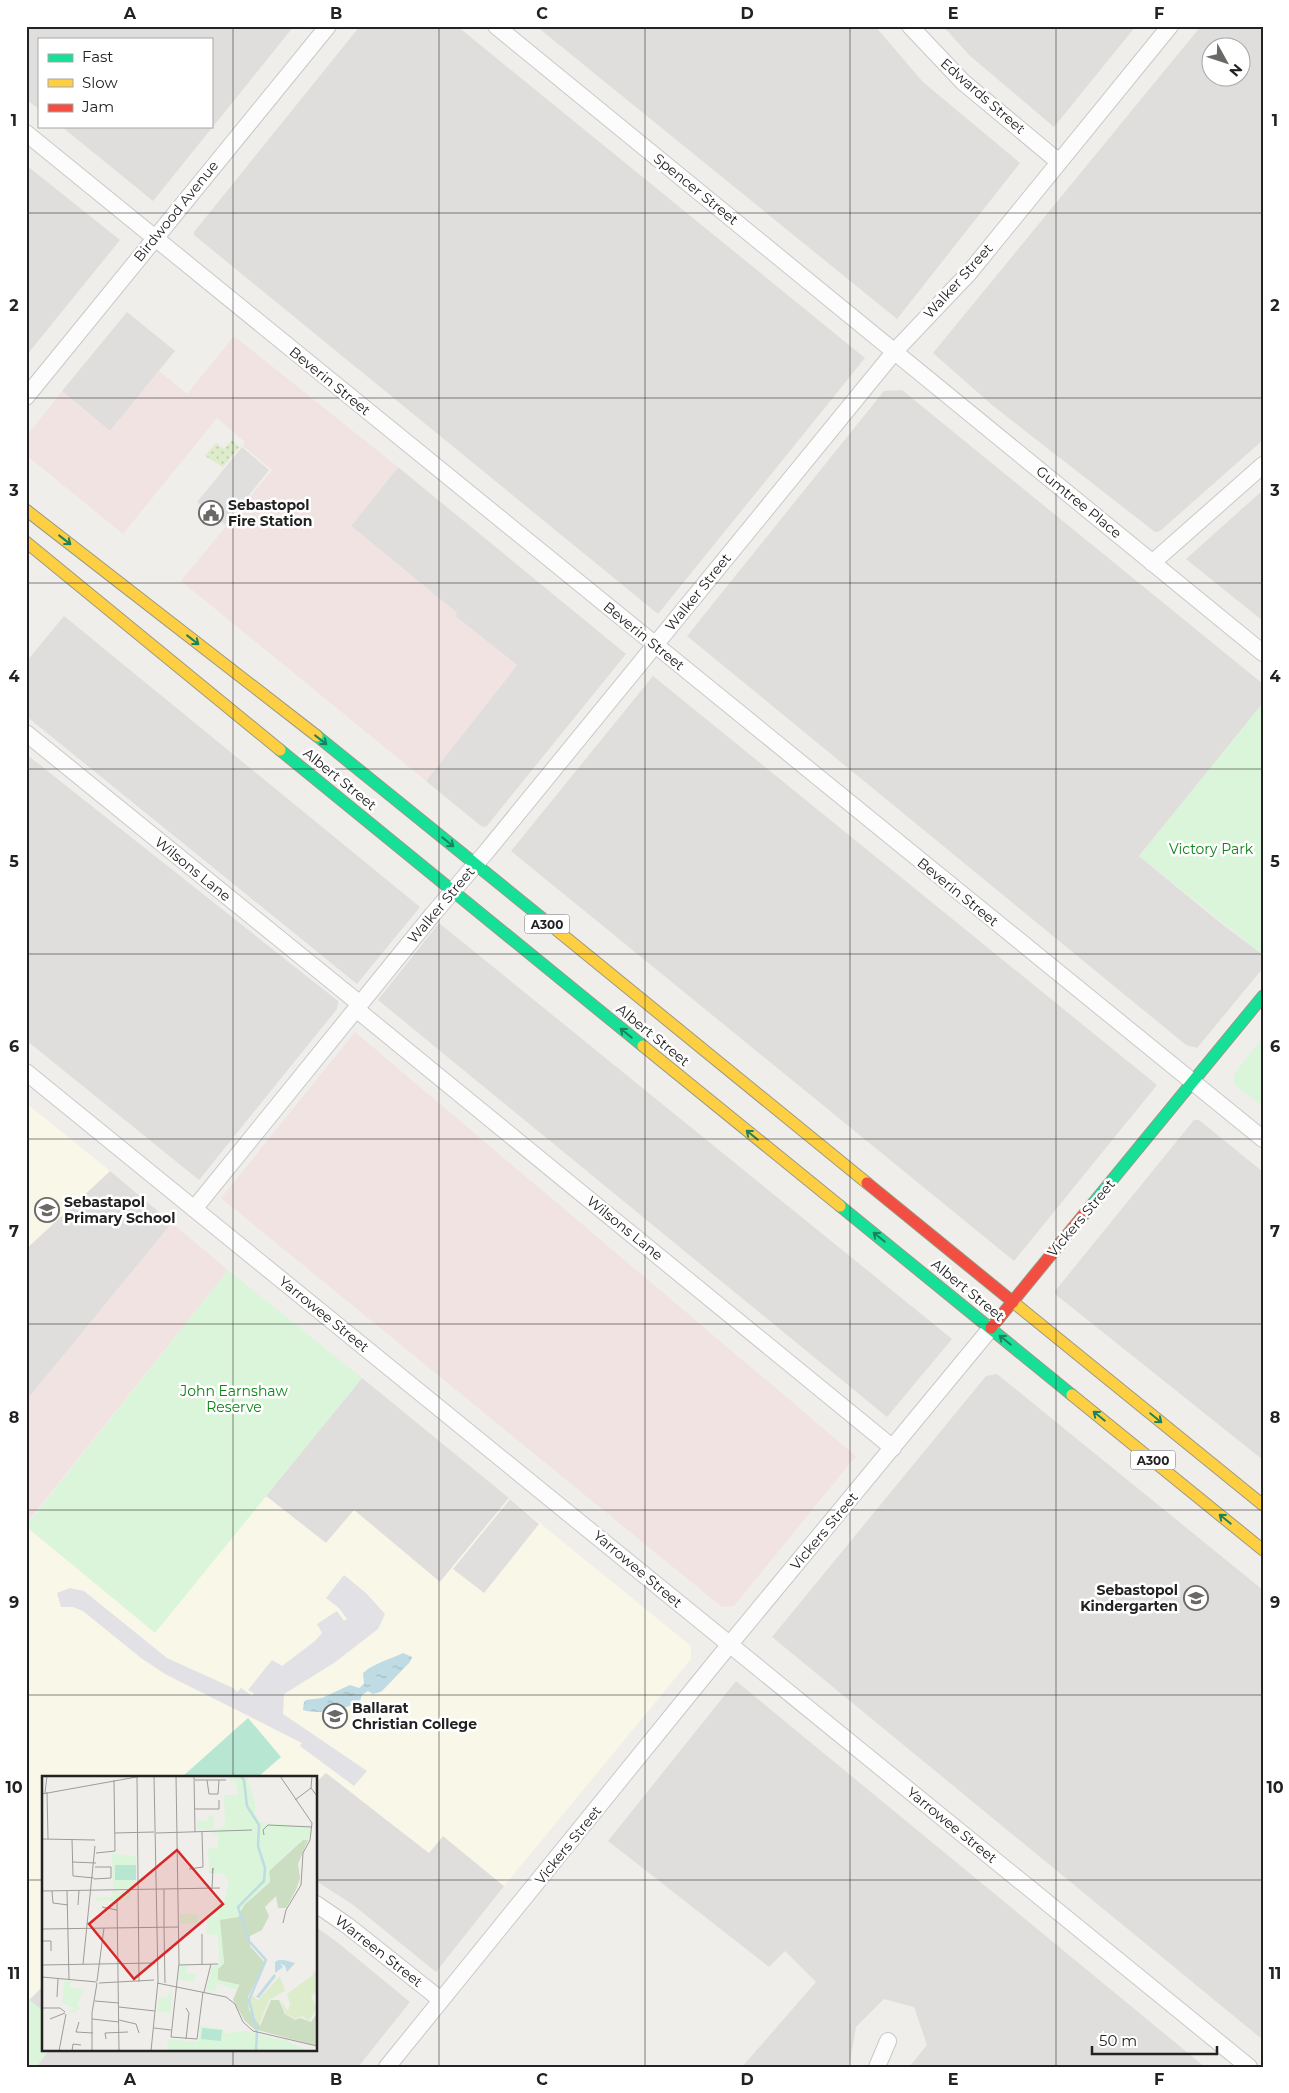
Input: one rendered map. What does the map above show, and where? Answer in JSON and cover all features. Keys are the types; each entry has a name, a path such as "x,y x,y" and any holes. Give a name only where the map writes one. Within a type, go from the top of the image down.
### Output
{"main road":[{"name":"Albert Street","path":"26,510 326,743 475,864 516,900 1263,1505"},
{"name":"Albert Street","path":"26,542 1263,1550"},
{"name":"Vickers Street","path":"991,1328 1263,996"}],"street":[{"name":"Birdwood Avenue","path":"26,397 328,26"},
{"name":"Spencer Street","path":"496,26 895,351"},
{"name":"Edwards Street","path":"910,26 963,82 1059,162"},
{"name":"Walker Street","path":"194,1209 895,351 964,278 1170,26"},
{"name":"Beverin Street","path":"26,133 1263,1139"},
{"name":"Gumtree Place","path":"895,351 1263,653"},
{"path":"1152,563 1263,466"},
{"name":"Wilsons Lane","path":"26,733 893,1448"},
{"name":"Yarrowee Street","path":"26,1072 1249,2067"},
{"name":"Vickers Street","path":"387,2067 730,1644 991,1328"},
{"name":"Warreen Street","path":"318,1905 348,1926 440,2000"},
{"path":"877,2067 888,2041"}],"shaded area":[{"path":"26,26 294,26 212,128 212,38 38,38 38,108 26,99"},
{"path":"360,26 457,26 865,358 658,614 194,235 194,232"},
{"path":"536,26 875,26 923,82 1020,163 897,319"},
{"path":"943,26 1136,26 1054,127 969,55"},
{"path":"1201,26 1263,26 1263,440 1160,531 1155,532 992,405 933,353"},
{"path":"63,128 212,128 153,201"},
{"path":"26,165 120,240 26,356"},
{"path":"127,312 175,351 110,431 62,391"},
{"path":"234,336 398,467 351,526 457,613 455,616 517,665 426,781 181,581 272,470 243,446 245,442 217,418 123,534 26,455 26,437 62,391 110,431 159,371 187,394"},
{"path":"902,390 1263,684 1263,703 1139,856 1218,921 1263,955 1263,968 1197,1048 1186,1045 687,636 884,391"},
{"path":"242,447 269,470 225,525 197,502"},
{"path":"398,467 626,654 486,827 481,826 426,781 517,665 455,616 457,613 351,526"},
{"path":"1263,490 1263,621 1186,559"},
{"path":"64,616 420,907 357,984 26,716 26,662"},
{"path":"653,676 1157,1085 1014,1261 511,851"},
{"path":"26,754 338,1001 337,1009 199,1180 26,1040"},
{"path":"439,923 952,1339 887,1417 378,1000"},
{"path":"355,1032 856,1456 734,1606 722,1607 221,1198"},
{"name":"Sebastapol Primary School","path":"26,1103 110,1171 26,1249"},
{"path":"1194,1120 1199,1120 1263,1172 1263,1460 1055,1294 1055,1291"},
{"path":"110,1171 172,1223 26,1401 26,1249"},
{"path":"172,1223 228,1270 26,1524 26,1401"},
{"path":"997,1374 1263,1590 1263,2040 772,1637 986,1376"},
{"path":"362,1378 509,1498 440,1582 354,1510 326,1543 266,1496"},
{"name":"Ballarat Christian College","path":"266,1496 326,1543 354,1510 440,1582 509,1498 691,1646 691,1659 504,1886 443,1836 429,1853 326,1773 318,1780 318,1776 42,1776 42,1987 29,2000 26,1997 26,1527 155,1632"},
{"path":"510,1499 539,1524 484,1593 453,1569"},
{"path":"344,1575 366,1593 385,1614 378,1629 334,1663 284,1694 283,1714 367,1771 354,1786 300,1746 302,1743 165,1674 141,1658 83,1611 73,1607 61,1607 57,1593 70,1588 84,1591 167,1658 233,1688 237,1692 241,1688 252,1696 254,1693 248,1690 272,1660 282,1666 315,1641 322,1633 317,1624 337,1611 344,1621 347,1619 339,1608 326,1598"},
{"path":"736,1681 1205,2067 909,2067 927,2045 914,2007 884,1999 856,2027 849,2067 742,2067 816,1982 785,1951 769,1967 608,1841"},
{"path":"326,1772 429,1853 443,1836 504,1886 436,1972 352,1904 318,1882 318,1780"},
{"path":"318,1928 410,2002 358,2067 36,2067 49,2050 318,2050"},
{"path":"42,1987 42,2010 29,2000"}],"green space":[{"path":"232,440 239,447 223,467 205,456 216,443 224,449"},
{"name":"Victory Park","path":"1263,703 1263,955 1139,856"},
{"path":"1263,1037 1263,1107 1234,1084 1234,1074"},
{"name":"John Earnshaw Reserve","path":"228,1270 362,1378 155,1633 26,1526"},
{"path":"248,1718 281,1757 259,1776 183,1776"},
{"path":"26,1997 42,2010 42,2050 49,2050 36,2067 26,2067"}],"water":[{"path":"403,1653 412,1657 410,1662 382,1691 373,1694 368,1691 362,1695 360,1701 339,1709 324,1712 303,1710 306,1700 322,1698 350,1685 359,1688 364,1684 363,1673 368,1669"}],"traffic: fast":[{"path":"317,736 553,927"},
{"path":"280,750 643,1046"},
{"path":"1090,1207 1263,996"},
{"path":"840,1206 1072,1395"}],"traffic: slow":[{"path":"26,510 317,736"},
{"path":"26,542 280,750"},
{"path":"553,927 867,1183"},
{"path":"643,1046 840,1206"},
{"path":"1013,1302 1263,1505"},
{"path":"1072,1395 1263,1550"}],"traffic: jam":[{"path":"867,1183 1013,1302"},
{"path":"991,1328 1090,1207"}],"place":[{"name":"Sebastopol Fire Station","path":"211,513"},
{"name":"Sebastapol Primary School","path":"47,1210"},
{"name":"Sebastopol Kindergarten","path":"1196,1598"},
{"name":"Ballarat Christian College","path":"335,1716"}]}
